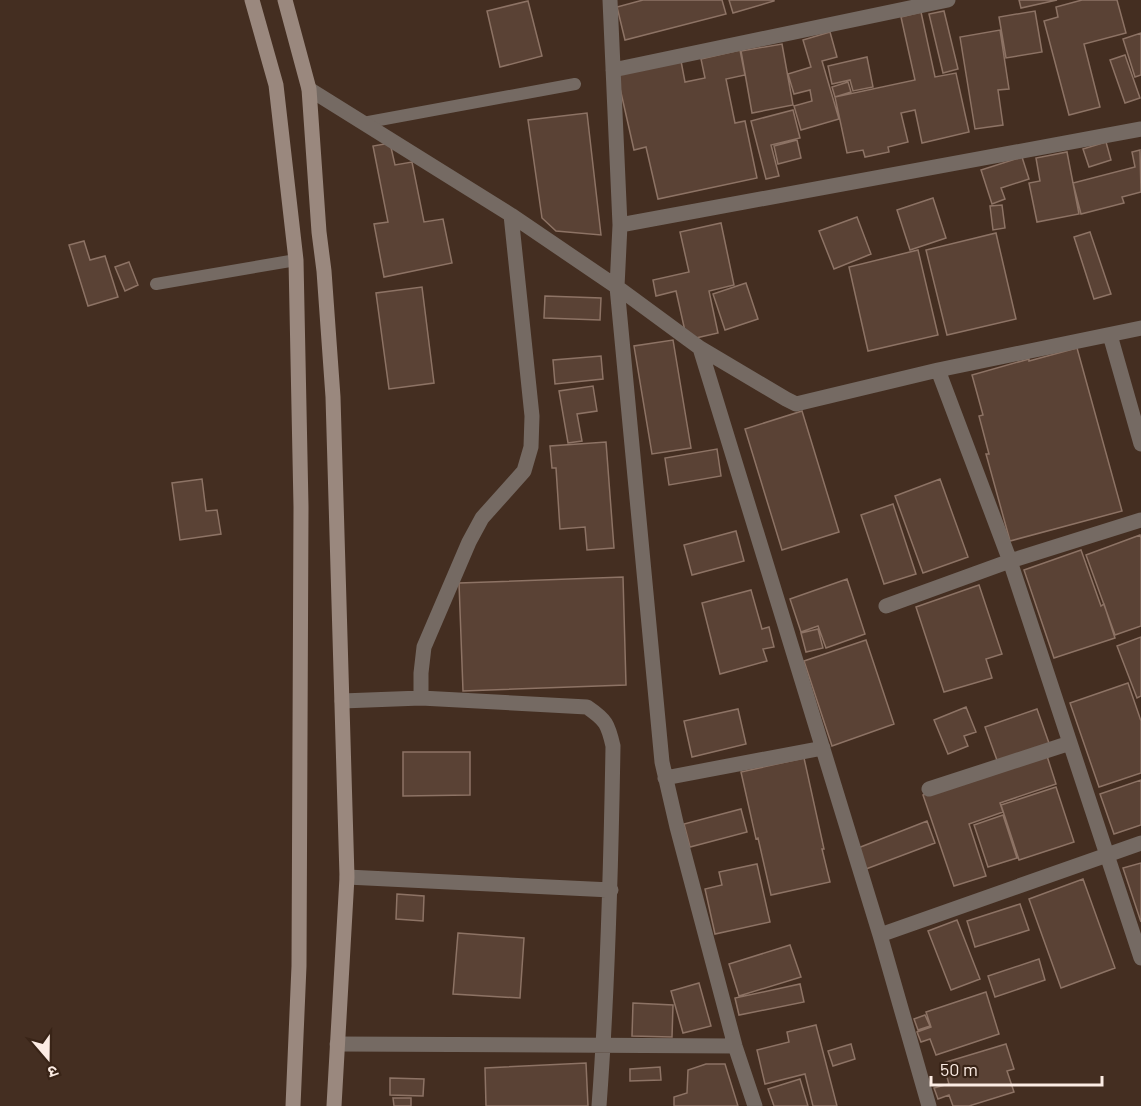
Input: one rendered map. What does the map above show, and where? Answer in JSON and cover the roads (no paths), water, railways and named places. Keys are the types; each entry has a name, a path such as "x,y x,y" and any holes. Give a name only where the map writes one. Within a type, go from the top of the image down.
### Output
{"main road":[{"path":"252,0 276,85 296,260 301,507 299,966 293,1106"},
{"path":"285,0 309,89 333,397 346,877 334,1106"}],"street":[{"path":"610,0 620,225 617,288 662,762 735,1046 755,1106"},
{"path":"613,70 948,0"},
{"path":"309,89 511,214 700,348 796,404 938,370 1141,328"},
{"path":"620,225 1141,129"},
{"path":"421,698 424,647 469,542 482,518 524,471 531,447 531,416 511,214"},
{"path":"1110,335 1141,444"},
{"path":"700,348 880,935 929,1106"},
{"path":"938,370 1010,561 1141,958"},
{"path":"886,606 1010,561 1141,520"},
{"path":"342,701 421,698 587,707 602,717 610,730 613,746 604,1045 599,1106"},
{"path":"929,789 1070,743"},
{"path":"665,778 823,748"},
{"path":"880,935 1141,843"},
{"path":"346,877 610,890"},
{"path":"337,1044 735,1046"}],"lane":[{"path":"363,123 575,84"},
{"path":"156,284 296,260"}]}
